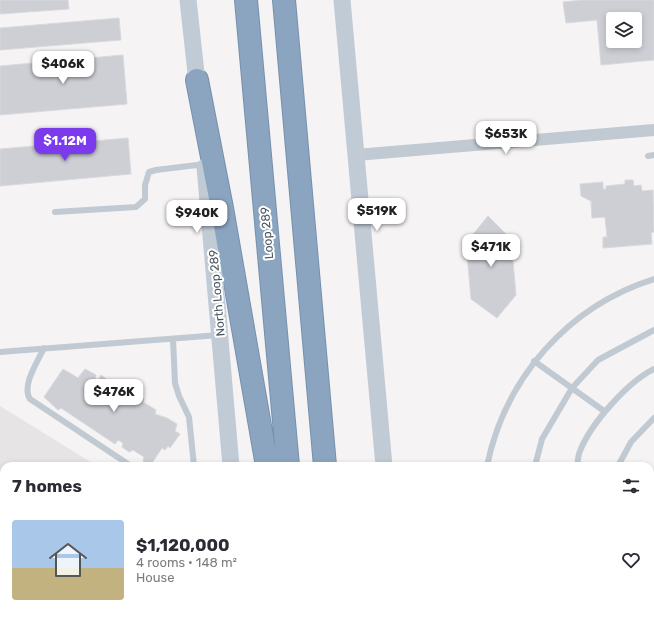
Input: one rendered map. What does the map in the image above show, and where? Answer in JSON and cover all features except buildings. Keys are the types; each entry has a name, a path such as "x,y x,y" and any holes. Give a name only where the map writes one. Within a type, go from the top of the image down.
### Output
{"highway":[{"name":"Loop 289","path":"246,0 288,462"},
{"path":"284,0 325,462"},
{"path":"197,80 222,208 266,462"}],"main road":[{"name":"North Loop 289","path":"188,0 205,164 231,462"},
{"path":"342,0 384,462"}],"street":[{"path":"356,156 654,130"}],"lane":[{"path":"55,212 136,207 145,199 145,185 149,172 205,164"},
{"path":"488,462 502,416 511,397 534,362 563,331 596,306 633,286 654,279"},
{"path":"536,462 542,439 572,388 598,360 654,330"},
{"path":"0,352 220,335"},
{"path":"173,339 175,384 178,396 190,418 194,462"},
{"path":"44,348 28,384 28,396 30,399 125,462"},
{"path":"534,362 604,411"},
{"path":"578,462 580,451 604,411 642,375 654,369"},
{"path":"620,462 631,442 654,418"}],"shaded area":[{"path":"0,406 91,462 0,462"}]}
